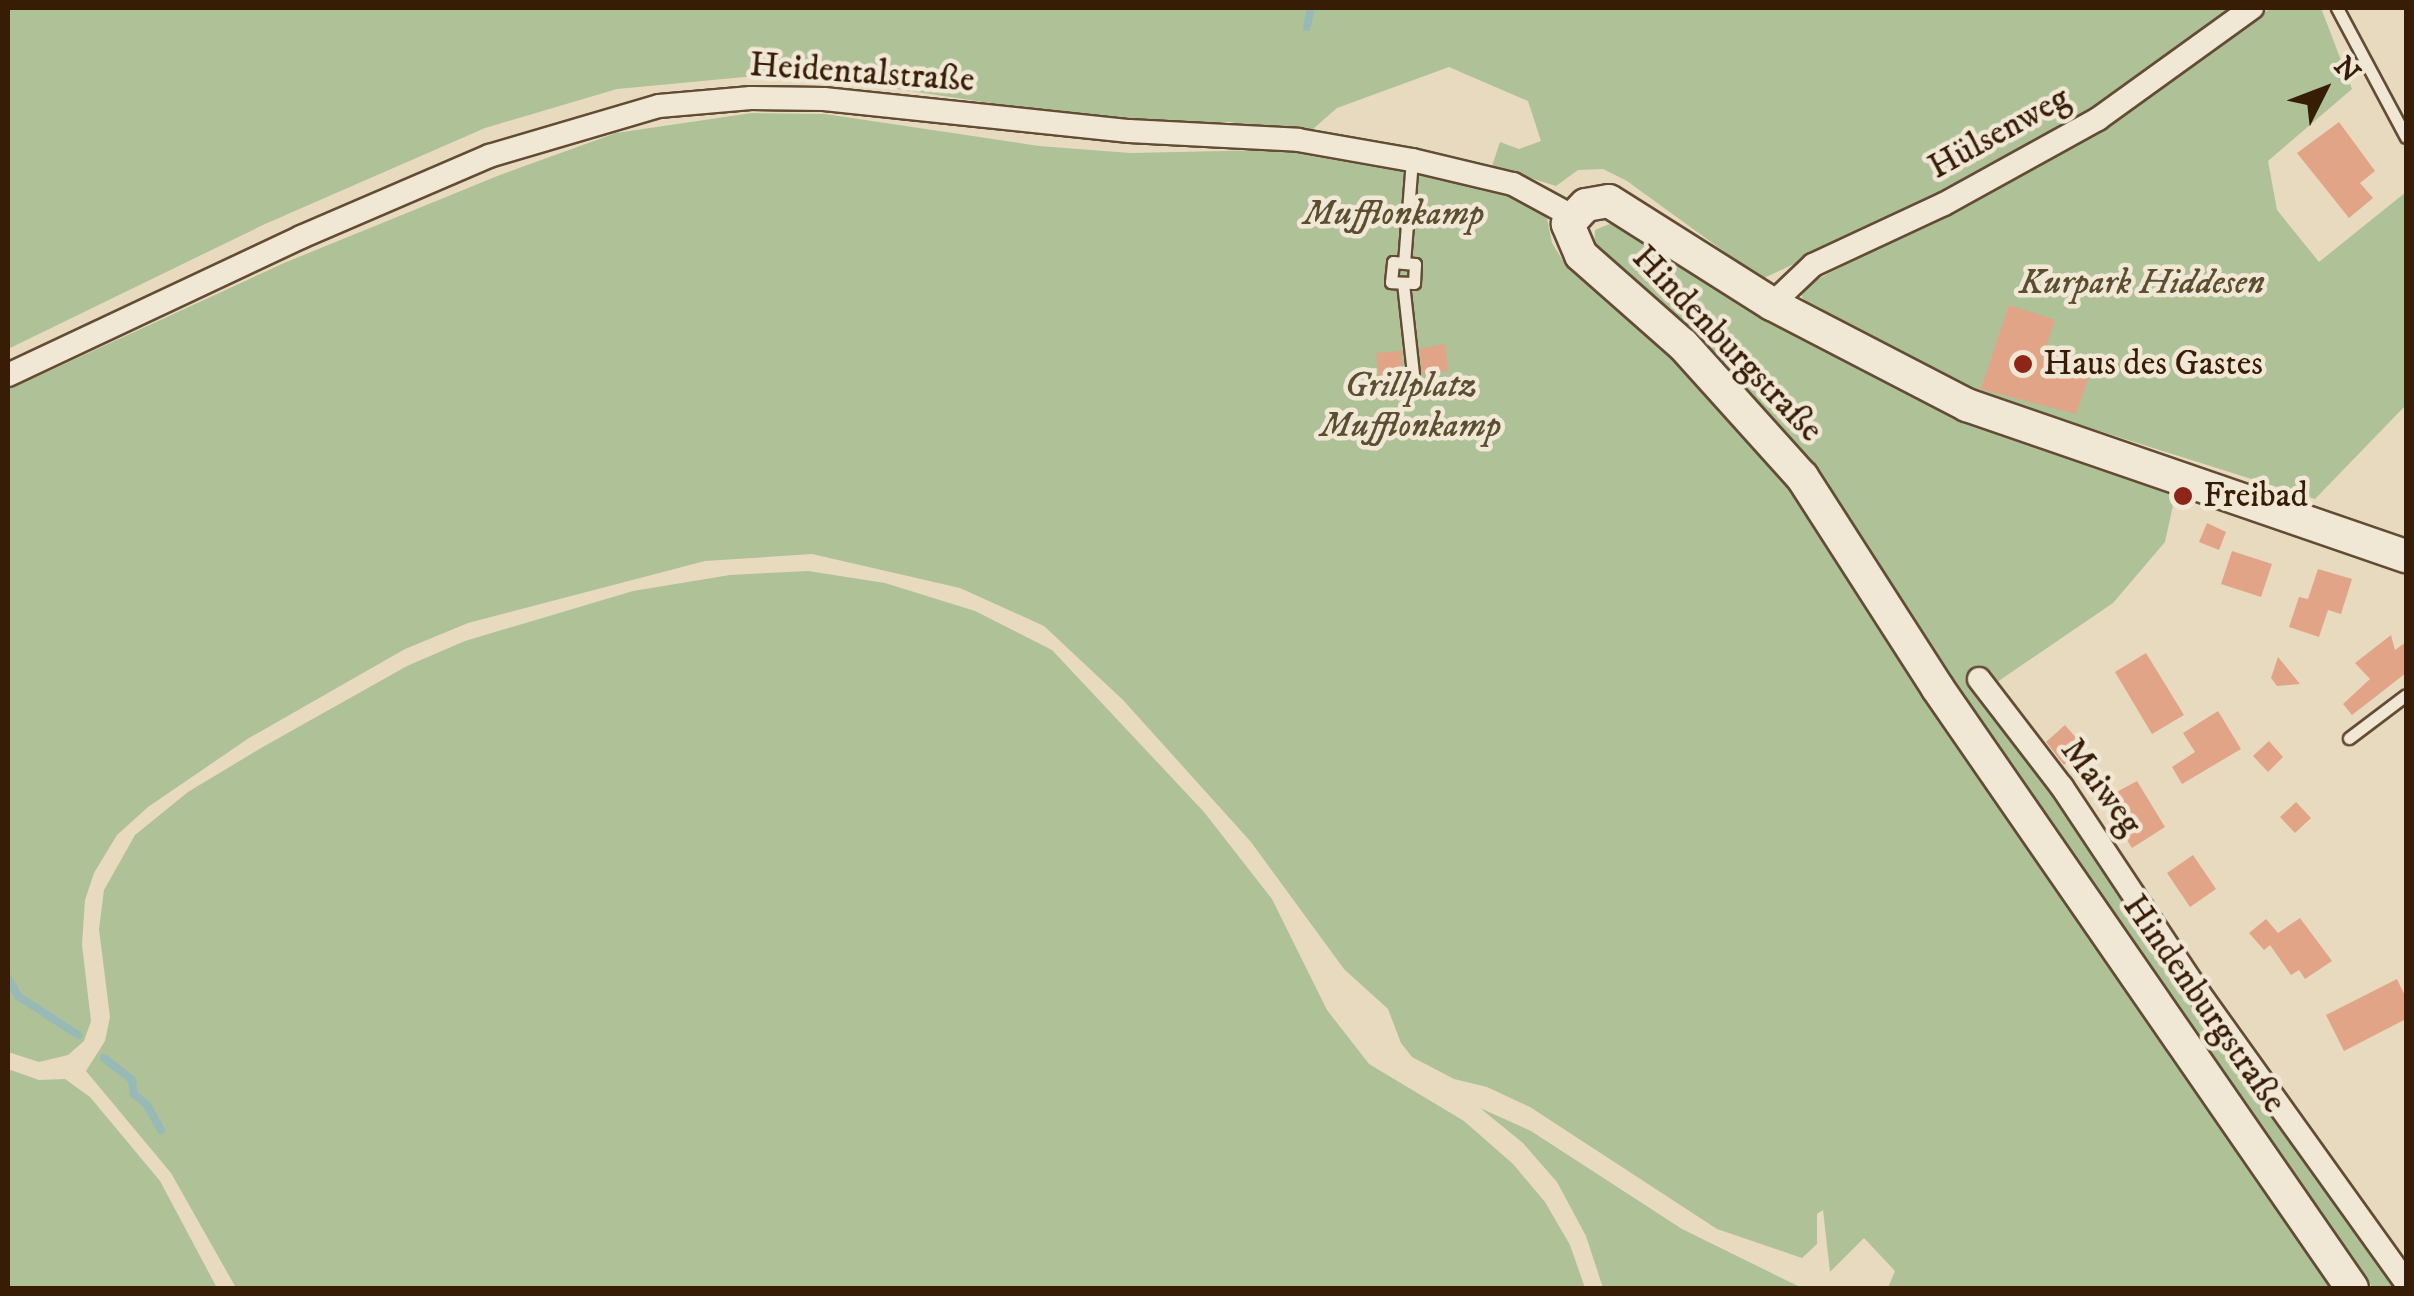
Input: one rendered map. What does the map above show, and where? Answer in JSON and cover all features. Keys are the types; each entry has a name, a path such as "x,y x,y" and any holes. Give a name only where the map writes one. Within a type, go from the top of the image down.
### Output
{"main road":[{"name":"Hindenburgstraße","path":"2352,1288 1937,687 1802,477 1683,344 1581,254 1570,234 1572,216 1598,200 1623,207 1772,304 1967,405 2406,556"}],"street":[{"name":"Hülsenweg","path":"1772,304 1780,292 1813,265 1944,204 2098,119 2252,8"},
{"name":"Heidentalstraße","path":"8,374 300,237 489,156 660,106 751,98 824,99 1128,131 1298,140 1412,160 1513,184 1572,216"},
{"name":"Maiweg","path":"1978,679 2062,787 2209,1008 2406,1282"}],"lane":[{"path":"2338,8 2406,137"},
{"path":"1412,160 1404,263 1415,264 1414,284 1403,283 1413,374"},
{"path":"2349,738 2406,695"}],"green space":[{"path":"8,8 2239,8 2085,114 1940,195 1762,279 1627,181 1603,169 1578,170 1556,186 1492,166 1500,142 1519,149 1541,141 1528,101 1449,67 1337,108 1305,136 1230,122 1130,124 831,79 755,76 617,89 485,128 265,224 8,349"},
{"name":"Kurpark Hiddesen","path":"2271,8 2321,8 2352,89 2268,161 2277,210 2319,262 2406,192 2406,405 2315,499 1985,395 1803,299 1800,291 1816,280 2107,126"},
{"path":"752,113 825,114 1039,146 1130,153 1278,150 1483,186 1536,205 1547,218 1552,243 1567,267 1671,352 1790,483 2334,1288 1888,1288 1895,1271 1864,1238 1830,1272 1823,1210 1817,1214 1817,1244 1802,1258 1717,1229 1530,1107 1487,1087 1454,1079 1412,1057 1401,1043 1388,1009 1344,969 1251,842 1123,700 1044,626 960,588 812,554 705,561 468,623 405,649 249,738 148,807 117,835 94,873 85,900 82,945 91,1021 84,1041 68,1055 39,1062 8,1052 8,390 284,263 500,175 616,133"},
{"path":"1612,223 1630,230 1766,321 1961,420 2175,496 2165,542 2113,603 1981,693 2053,787 2403,1288 2373,1288 1947,681 1865,548 1594,251 1595,230"},
{"path":"808,571 885,583 975,611 1052,650 1204,812 1272,899 1327,1010 1369,1064 1464,1121 1513,1164 1545,1202 1570,1245 1585,1288 236,1288 171,1173 86,1071 105,1041 110,1017 99,929 104,890 135,835 188,792 261,748 407,666 465,641 633,591 730,575"},
{"path":"8,1069 39,1080 65,1079 90,1097 160,1181 217,1288 8,1288"},
{"path":"1480,1108 1531,1131 1682,1229 1802,1288 1603,1288 1586,1236 1557,1182 1523,1143"}],"building":[{"path":"2339,122 2375,171 2360,183 2373,198 2349,218 2297,153"},
{"name":"Haus des Gastes","path":"2009,305 2055,320 2042,359 2089,376 2076,414 1981,389"},
{"path":"1445,344 1448,371 1422,375 1420,349"},
{"path":"1401,351 1404,377 1379,379 1376,353"},
{"path":"2207,523 2226,532 2219,550 2199,542"},
{"path":"2232,551 2272,564 2261,597 2221,584"},
{"path":"2318,569 2352,579 2341,614 2328,610 2319,637 2289,627 2299,597 2308,599"},
{"path":"2391,635 2395,650 2406,642 2406,673 2352,715 2343,704 2370,679 2355,663"},
{"path":"2146,653 2184,715 2152,734 2115,672"},
{"path":"2278,657 2300,684 2277,686 2271,678"},
{"path":"2218,711 2241,749 2182,784 2172,767 2195,752 2183,733"},
{"path":"2065,725 2084,747 2064,765 2046,742"},
{"path":"2269,741 2283,757 2268,772 2253,756"},
{"path":"2137,781 2165,827 2132,848 2102,800"},
{"path":"2296,802 2311,818 2295,833 2280,817"},
{"path":"2193,855 2216,889 2190,907 2167,873"},
{"path":"2300,918 2332,961 2305,979 2299,970 2291,975 2270,945 2264,950 2249,933 2266,919 2278,933"},
{"path":"2397,979 2406,998 2406,1019 2344,1051 2326,1015"}],"waterway":[{"path":"1307,27 1311,8"},
{"path":"8,978 18,996 78,1035"},
{"path":"104,1058 132,1080 134,1094 147,1105 161,1130"}],"place":[{"name":"Haus des Gastes","path":"2023,364"},
{"name":"Freibad","path":"2183,496"}],"park label":[{"name":"Mufflonkamp","path":"1394,214"},
{"name":"Grillplatz Mufflonkamp","path":"1411,406"}]}
